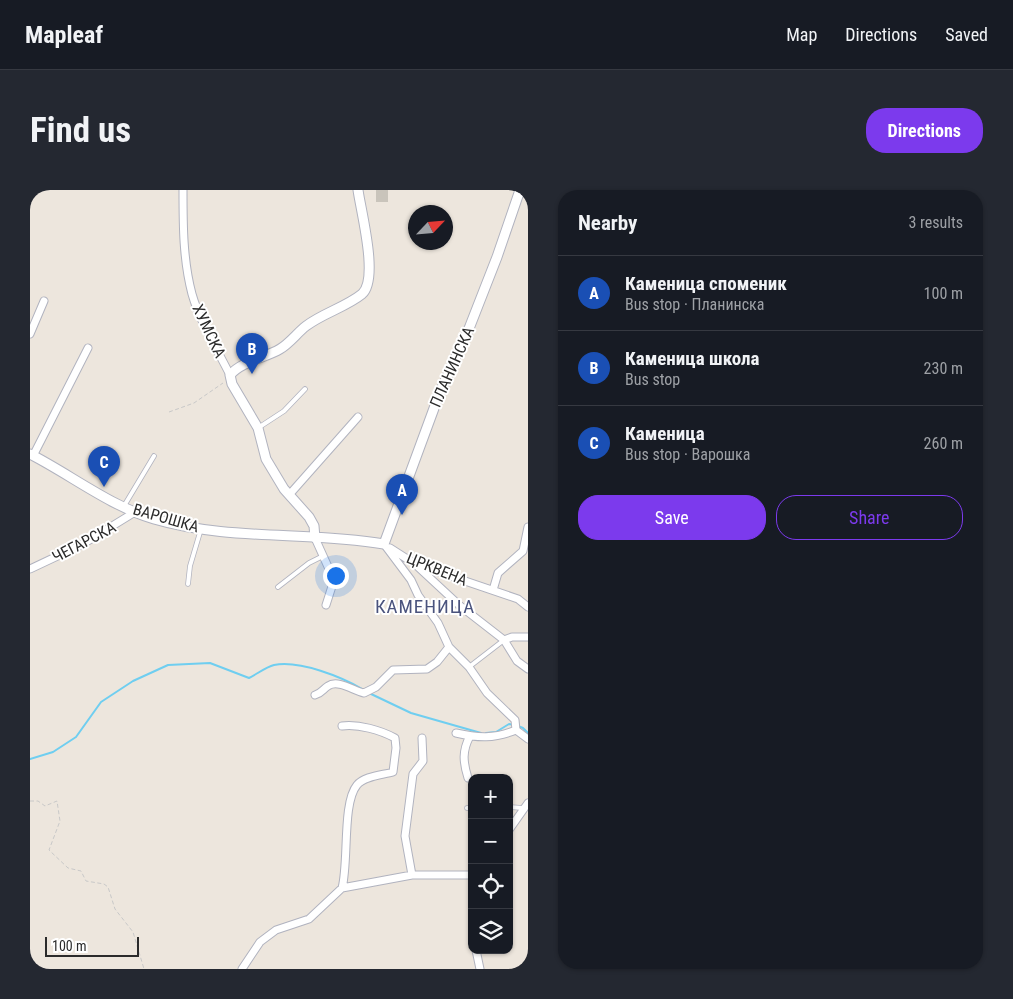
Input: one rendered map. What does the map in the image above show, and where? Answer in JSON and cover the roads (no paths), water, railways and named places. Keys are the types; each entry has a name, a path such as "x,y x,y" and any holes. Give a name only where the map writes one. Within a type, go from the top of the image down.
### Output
{"street":[{"name":"ХУМСКА","path":"183,190 183,246 192,295 230,377 258,428 266,459 289,495 311,521 315,538"},
{"path":"230,377 238,368 281,349 306,326 358,297 367,288 370,280 368,249 358,190"},
{"name":"ПЛАНИНСКА","path":"384,544 440,392 470,326 497,258 520,190"},
{"path":"30,334 44,301"},
{"path":"32,455 88,348"},
{"path":"289,495 358,417"},
{"name":"ВАРОШКА","path":"32,455 135,512 201,529 315,538"},
{"name":"ЧЕГАРСКА","path":"30,569 83,544 135,512"},
{"path":"493,590 498,573 523,552 528,527"},
{"name":"ЦРКВЕНА","path":"315,538 330,537 384,544 415,564 518,598 528,607"},
{"path":"315,538 334,580 326,605"},
{"path":"384,544 411,580 418,594 438,623 449,647 469,667 487,693 514,720 516,730 528,739"},
{"path":"415,564 459,605 504,640 517,660 528,669"},
{"path":"504,640 512,637 528,637"},
{"path":"315,695 321,694 327,686 332,684 339,684 364,693 376,687 393,670 427,669 437,662 449,647"},
{"path":"342,726 352,725 395,738 396,748 393,772 365,780 358,784 352,794 348,826 346,872 342,888"},
{"path":"456,733 491,737 516,730"},
{"path":"468,778 463,764 463,755 470,736"},
{"path":"412,875 405,836 413,774 423,760 422,738"},
{"path":"513,824 525,806"},
{"path":"242,969 260,942 276,930 309,918 342,888 412,875 468,875"},
{"path":"477,954 480,969"}],"lane":[{"path":"258,428 284,411 305,389"},
{"path":"124,506 154,456"},
{"path":"188,584 190,566 201,529"},
{"path":"278,587 323,556"},
{"path":"469,667 504,640"}],"waterway":[{"path":"30,759 53,752 76,737 101,702 133,681 168,665 210,663 249,678 274,665 296,665 333,675 364,690"},
{"path":"369,693 411,713 481,733"},
{"path":"486,733 496,732 509,724 514,725"},
{"path":"518,726 528,733"}],"place":[{"name":"Каменица школа","path":"252,374"},
{"name":"Каменица","path":"104,487"},
{"name":"Каменица споменик","path":"402,515"}],"district":[{"name":"КАМЕНИЦА","path":"425,606"}]}
